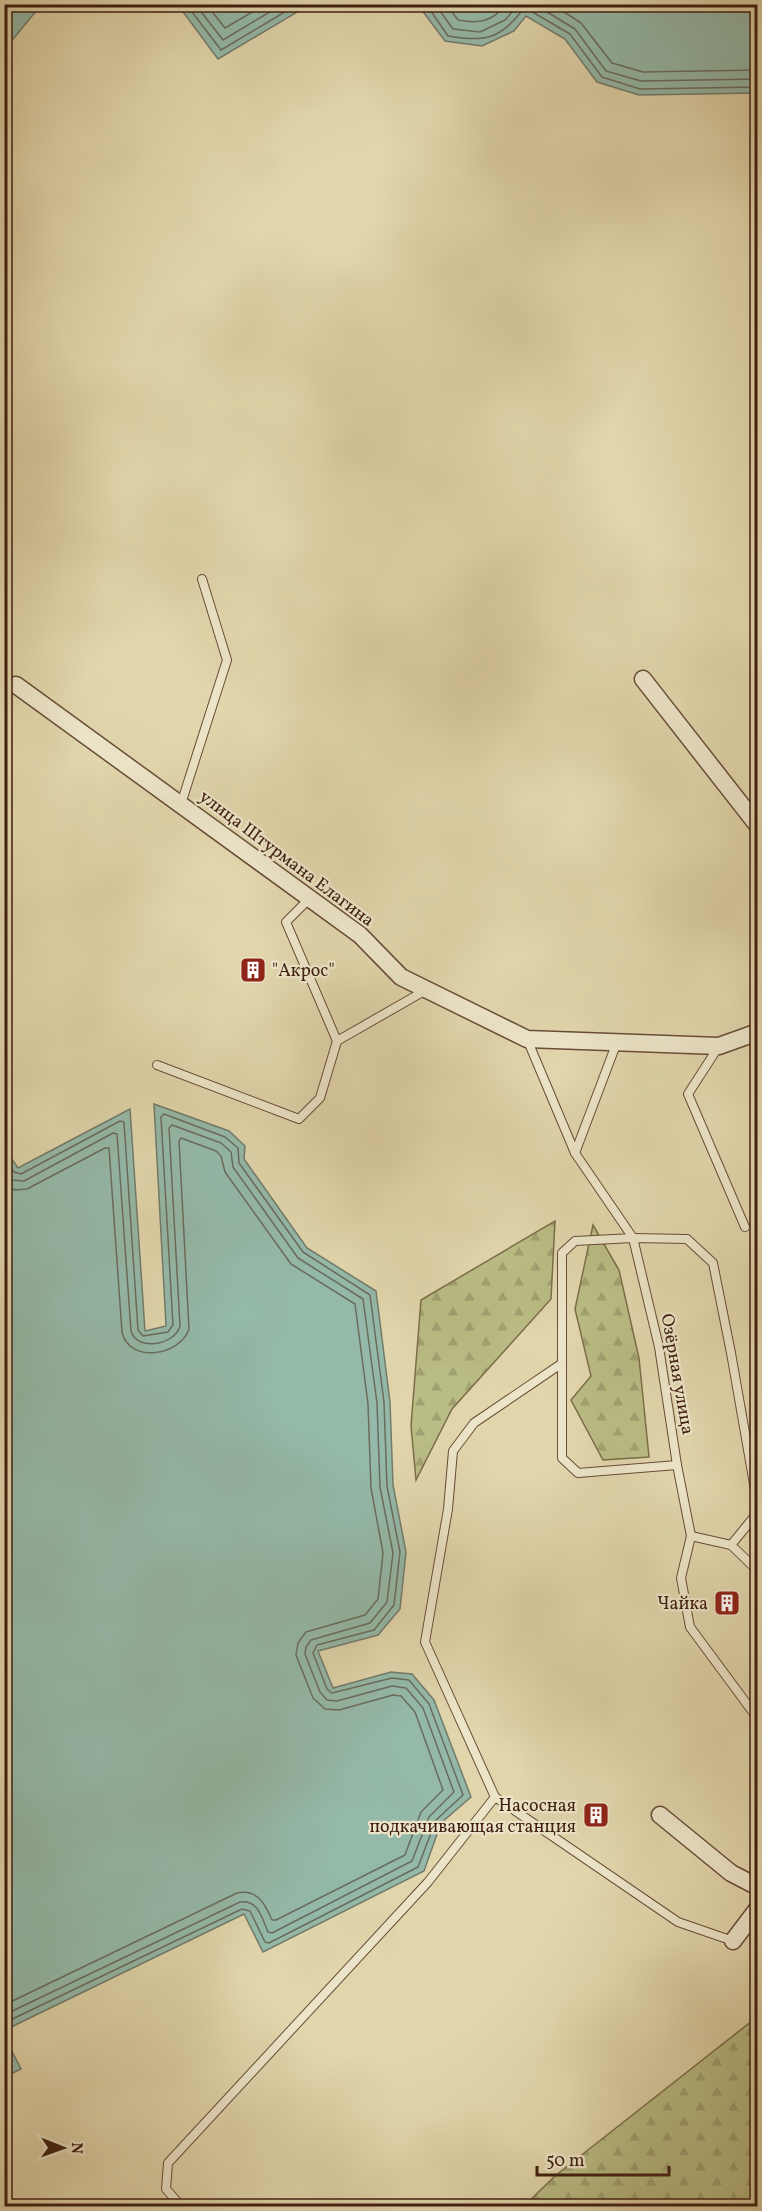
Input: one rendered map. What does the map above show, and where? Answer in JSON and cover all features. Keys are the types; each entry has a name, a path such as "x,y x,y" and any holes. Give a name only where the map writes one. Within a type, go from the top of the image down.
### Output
{"street":[{"path":"643,679 758,826"},
{"name":"улица Штурмана Елагина","path":"16,685 360,935 401,977 527,1039 719,1046 758,1032"},
{"path":"660,1815 731,1873 758,1887"},
{"path":"733,1941 758,1908"}],"lane":[{"path":"181,804 227,660 202,579"},
{"path":"157,1065 299,1119 320,1098 337,1041 286,922 309,899"},
{"path":"337,1041 427,990"},
{"name":"Озёрная улица","path":"527,1039 574,1152 633,1239 659,1347 677,1466 691,1536 681,1578 690,1627 758,1719"},
{"path":"574,1152 617,1042"},
{"path":"719,1046 688,1094 745,1227"},
{"path":"677,1466 578,1473 562,1458 562,1252 575,1241 687,1239 713,1263 758,1507"},
{"path":"561,1364 474,1423 453,1451 448,1509 425,1642 495,1797 678,1922 733,1941"},
{"path":"731,1545 758,1512"},
{"path":"691,1536 731,1545 758,1571"},
{"path":"181,2206 166,2189 168,2163 428,1882 495,1797"}],"green space":[{"path":"555,1221 551,1299 452,1409 416,1480 411,1426 421,1300"},
{"path":"593,1225 619,1270 639,1358 649,1457 603,1460 571,1400 591,1376 575,1309"},
{"path":"757,2017 757,2206 524,2206 555,2176"}],"water":[{"path":"4,5 41,5 5,49"},
{"path":"178,5 306,5 218,59"},
{"path":"418,5 757,5 757,93 639,95 597,82 565,39 526,16 514,31 482,46 445,41"},
{"path":"154,1104 229,1131 245,1146 244,1159 307,1248 376,1291 390,1402 393,1485 406,1552 400,1609 378,1635 318,1651 333,1688 391,1672 412,1674 434,1700 471,1797 441,1823 424,1871 263,1952 244,1914 5,2030 5,1149 18,1168 130,1109 145,1331 166,1326"},
{"path":"4,2036 21,2069 5,2077 4,2077"}],"place":[{"name":"\"Акрос\"","path":"253,970"},
{"name":"Чайка","path":"727,1603"},
{"name":"Насосная подкачивающая станция","path":"596,1815"}]}
